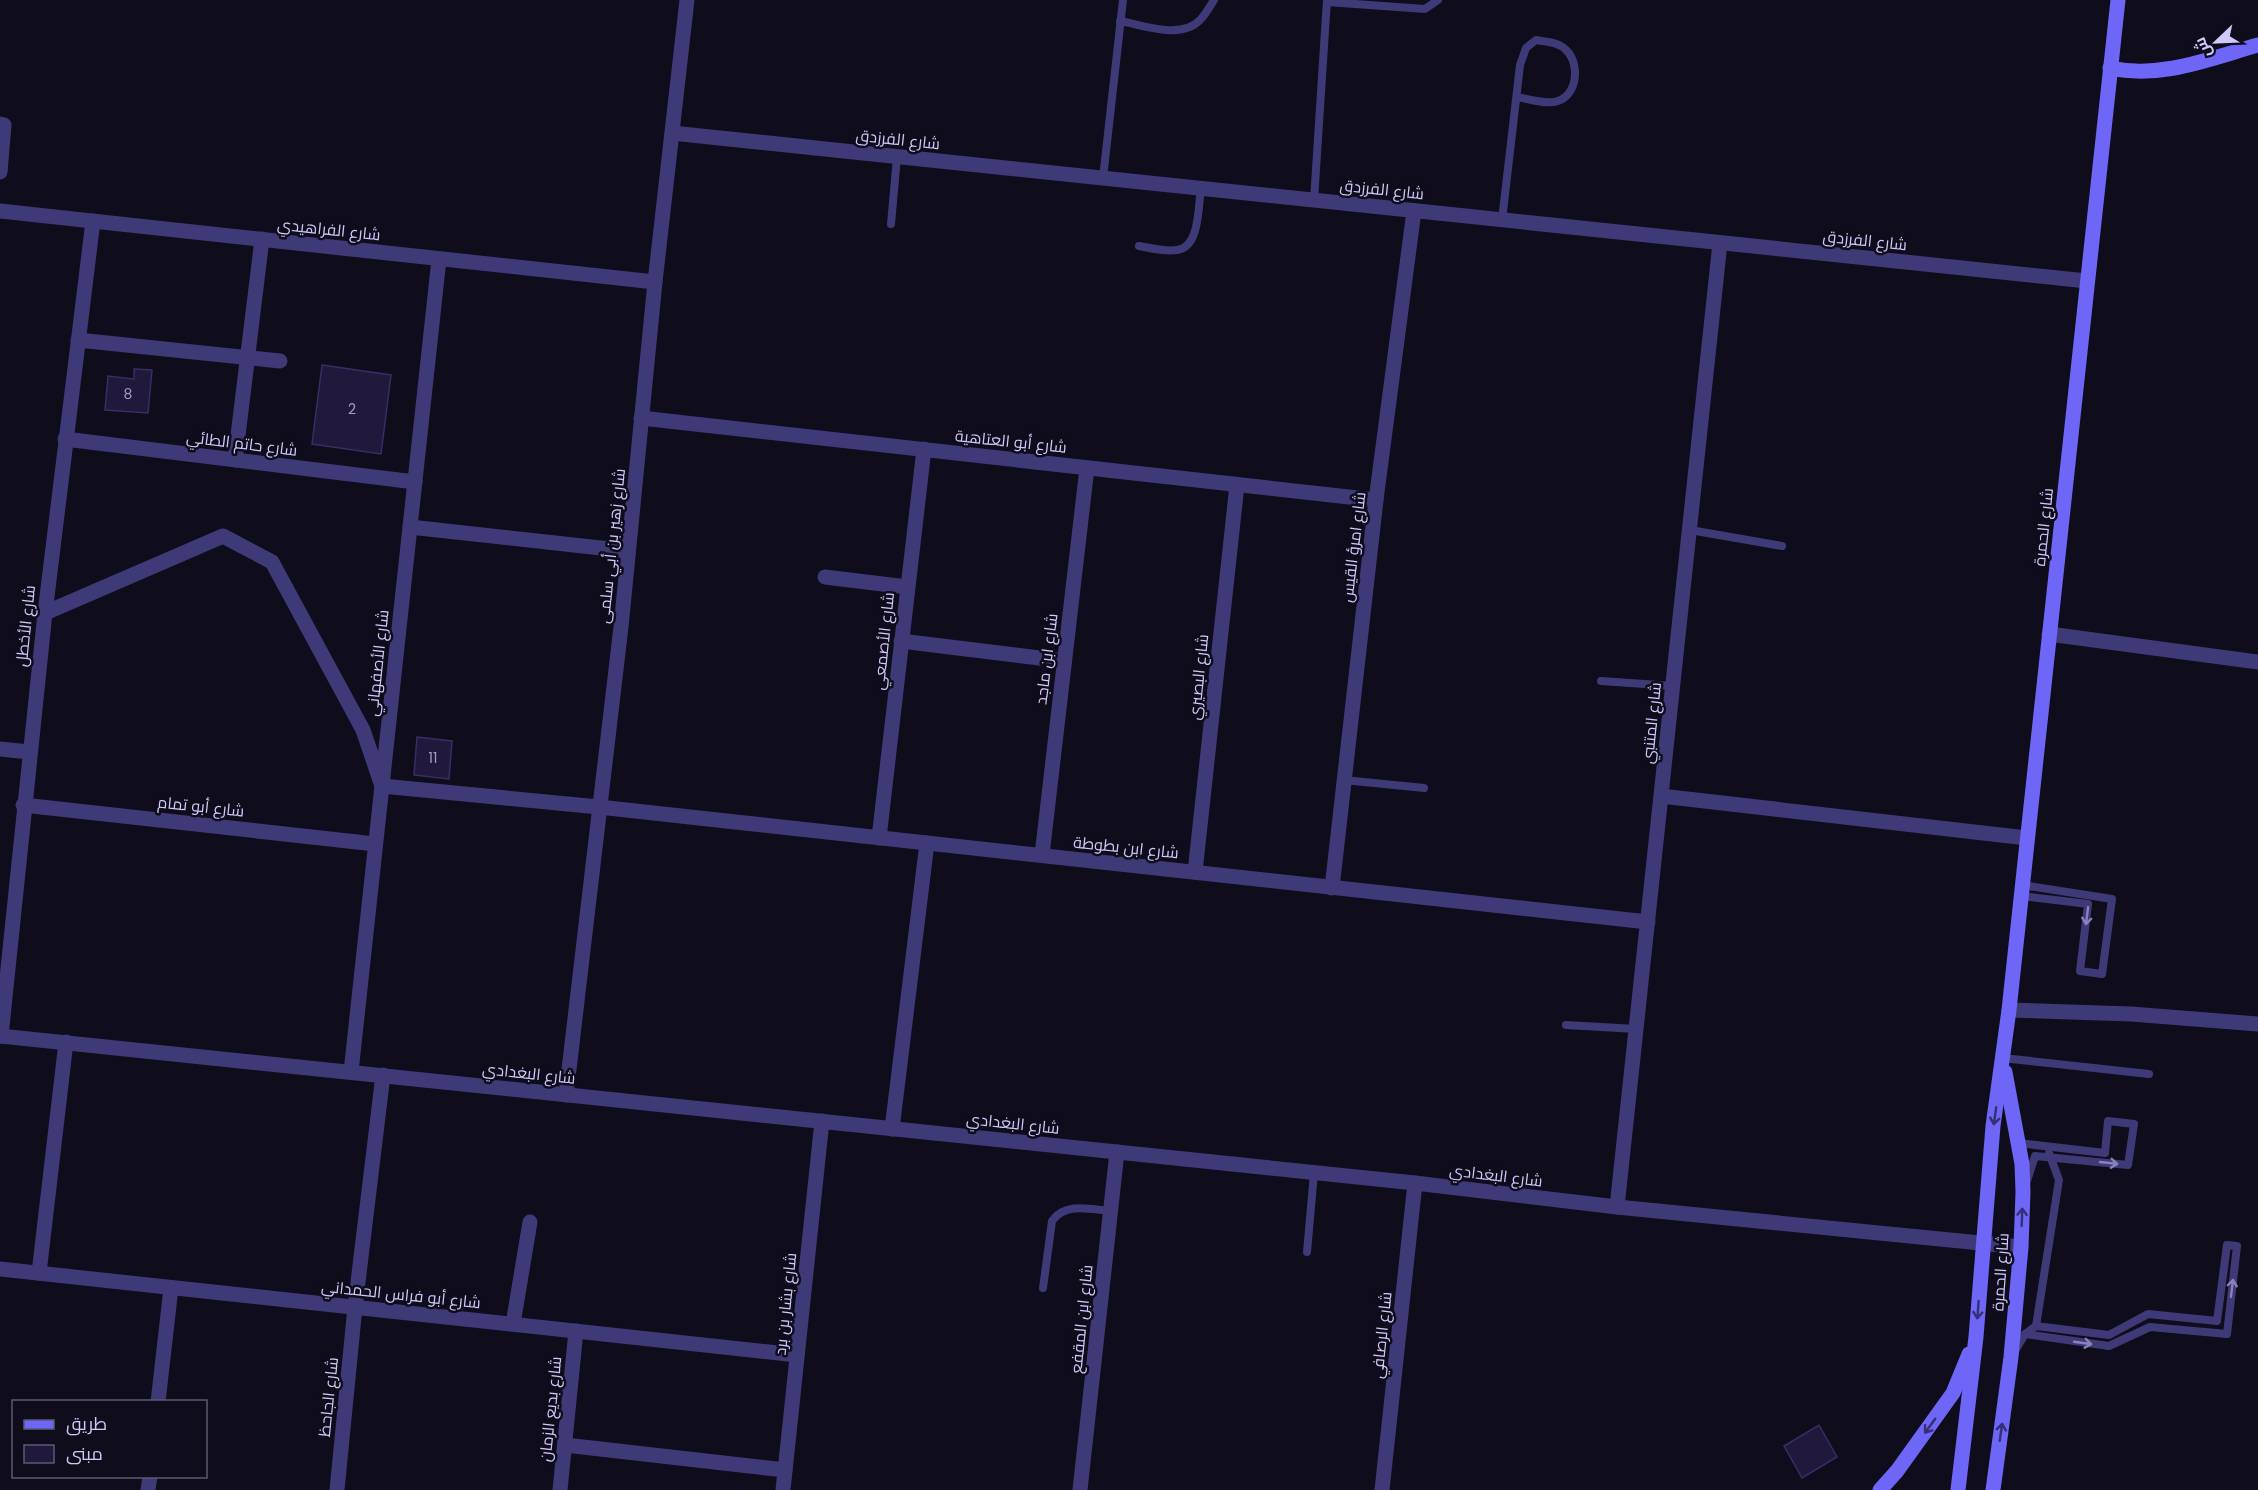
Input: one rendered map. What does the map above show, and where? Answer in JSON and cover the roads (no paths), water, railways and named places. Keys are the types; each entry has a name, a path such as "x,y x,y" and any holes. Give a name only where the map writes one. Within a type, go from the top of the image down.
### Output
{"street":[{"name":"شارع زهير بن أبي سلمى","path":"566,1095 628,551 687,0"},
{"name":"شارع الحمرة","path":"1959,1490 1976,1337 1993,1126 2009,1010 2118,0"},
{"path":"2109,68 2139,72 2169,70 2258,45"},
{"path":"0,124 4,125 0,172"},
{"name":"شارع الفرزدق","path":"672,133 2087,281"},
{"name":"شارع الفراهيدي","path":"0,211 655,282"},
{"name":"شارع امرؤ القيس","path":"1332,888 1376,500 1414,211"},
{"name":"شارع الأخطل","path":"0,1036 29,752 93,221"},
{"path":"235,460 262,239"},
{"name":"شارع المتنبي","path":"1617,1207 1720,243"},
{"name":"شارع الأصفهاني","path":"351,1072 439,259"},
{"path":"78,339 280,361"},
{"name":"شارع أبو العتاهية","path":"641,418 1376,500"},
{"name":"شارع حاتم الطائي","path":"65,439 415,482"},
{"name":"شارع الأصمعي","path":"879,838 924,449"},
{"name":"شارع ابن ماجد","path":"1042,855 1087,468"},
{"name":"شارع البصيري","path":"1195,872 1237,485"},
{"path":"410,527 628,551"},
{"path":"45,613 222,536 249,549 272,562 363,730 382,786"},
{"path":"825,577 907,586"},
{"path":"2049,634 2258,662"},
{"path":"901,641 1064,661"},
{"path":"0,749 29,752"},
{"name":"شارع ابن بطوطة","path":"382,786 599,807 1648,922"},
{"path":"1661,796 2027,838"},
{"name":"شارع أبو تمام","path":"23,805 375,844"},
{"path":"892,1129 927,843"},
{"path":"2009,1010 2131,1014 2258,1024"},
{"name":"شارع البغدادي","path":"0,1036 1415,1183 1617,1207 2021,1247"},
{"path":"39,1274 66,1042"},
{"name":"شارع الحمرة","path":"1993,1490 2012,1357 2023,1192 2022,1164 2003,1058"},
{"name":"شارع الجاحظ","path":"337,1490 355,1307 383,1075"},
{"name":"شارع بشار بن برد","path":"783,1490 822,1121"},
{"name":"شارع ابن المقفع","path":"1080,1490 1117,1152"},
{"name":"شارع الرصافي","path":"1382,1490 1415,1183"},
{"path":"513,1324 530,1222"},
{"name":"شارع أبو فراس الحمداني","path":"0,1269 797,1355"},
{"path":"158,1400 171,1288"},
{"name":"شارع بديع الزمان","path":"560,1490 576,1331"},
{"path":"1880,1490 1909,1455 1953,1393 1976,1337"},
{"path":"565,1445 785,1470"}],"lane":[{"path":"1103,178 1123,0"},
{"path":"1120,21 1172,30 1186,28 1199,21 1215,0"},
{"path":"1314,200 1327,1 1425,9 1438,0"},
{"path":"1502,220 1516,97 1520,64 1526,48 1536,40 1557,43 1572,57 1576,81 1568,95 1558,102 1516,97"},
{"path":"891,224 897,157"},
{"path":"1138,246 1174,251 1185,248 1193,238 1201,188"},
{"path":"1690,530 1782,546"},
{"path":"1601,681 1673,686"},
{"path":"1344,780 1424,788"},
{"path":"2022,890 2112,899 2102,974 2080,971 2088,904 2022,890"},
{"path":"1566,1025 1636,1029"},
{"path":"2003,1058 2149,1074"},
{"path":"2018,1143 2105,1153 2108,1121 2134,1124 2128,1165 2035,1156 2023,1192"},
{"path":"2036,1326 2059,1180 2046,1148"},
{"path":"1307,1252 1314,1173"},
{"path":"1043,1288 1052,1221 1056,1215 1074,1208 1110,1211"},
{"path":"2012,1357 2025,1334 2036,1326 2109,1335 2148,1314 2217,1321 2227,1245 2237,1246 2227,1334 2150,1327 2109,1346 2025,1334"}]}
